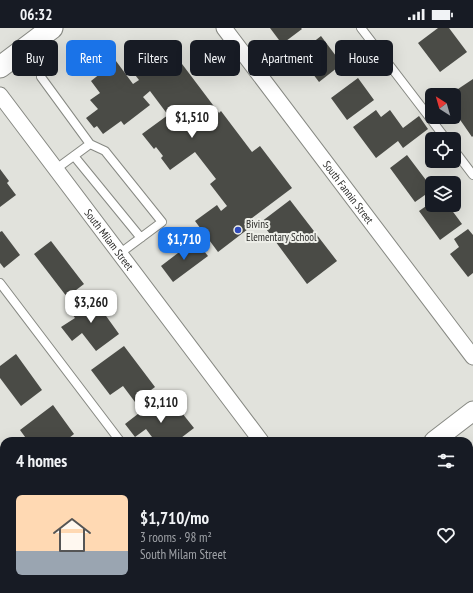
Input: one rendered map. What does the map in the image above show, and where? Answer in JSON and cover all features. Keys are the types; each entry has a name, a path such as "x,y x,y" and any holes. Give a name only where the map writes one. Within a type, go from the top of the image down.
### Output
{"main road":[{"path":"0,67 52,28"}],"street":[{"name":"South Fannin Street","path":"224,28 473,357"},
{"name":"South Milam Street","path":"0,95 258,437"},
{"path":"439,437 473,411"}],"lane":[{"path":"361,28 441,132"},
{"path":"41,77 90,144 105,151 162,222 120,254"},
{"path":"56,169 90,144"},
{"path":"74,156 141,238"},
{"path":"461,159 473,174"},
{"path":"0,283 117,437"}],"building":[{"path":"270,28 302,29 287,40 279,40"},
{"path":"438,28 449,28 467,52 440,72 418,43"},
{"path":"321,36 324,40 316,40"},
{"path":"327,44 335,55 335,69 327,76"},
{"path":"116,61 124,72 124,76 127,76 133,84 139,80 136,76 182,76 182,64 219,113 221,111 252,152 260,146 292,188 244,224 248,229 218,252 195,221 217,205 221,211 227,206 210,184 216,179 195,152 170,170 161,158 163,156 156,147 154,149 142,134 168,115 150,91 143,97 150,105 124,125 121,121 103,134 97,126 94,128 86,118 98,109 90,100 100,93 91,81 97,76 116,76"},
{"path":"314,76 327,76 319,82"},
{"path":"358,78 374,100 347,120 331,98"},
{"path":"473,79 472,137 461,121 461,88 460,88"},
{"path":"376,110 381,117 390,110 403,128 419,116 428,129 403,148 398,141 376,158 353,127"},
{"path":"407,155 425,179 425,195 415,202 390,168"},
{"path":"0,169 9,181 7,183 16,195 0,207"},
{"path":"290,200 337,261 307,284 261,222"},
{"path":"425,207 425,212 453,212 462,224 440,240 419,211"},
{"path":"468,229 473,235 473,273 468,277 450,254 459,247 454,239"},
{"path":"2,231 20,255 4,268 0,263 0,232"},
{"path":"195,240 208,256 173,282 161,266"},
{"path":"51,241 84,284 67,297 34,254"},
{"path":"91,295 119,334 96,351 82,333 72,341 61,327 75,318 70,311"},
{"path":"124,346 155,387 135,402 123,386 110,395 91,370"},
{"path":"16,354 42,390 21,406 0,378 0,366"},
{"path":"152,403 160,414 174,403 194,428 182,437 152,437 146,429 135,437 125,424"},
{"path":"53,405 74,434 70,437 25,437 20,430"}],"place":[{"name":"Bivins Elementary School","path":"238,230"}]}
